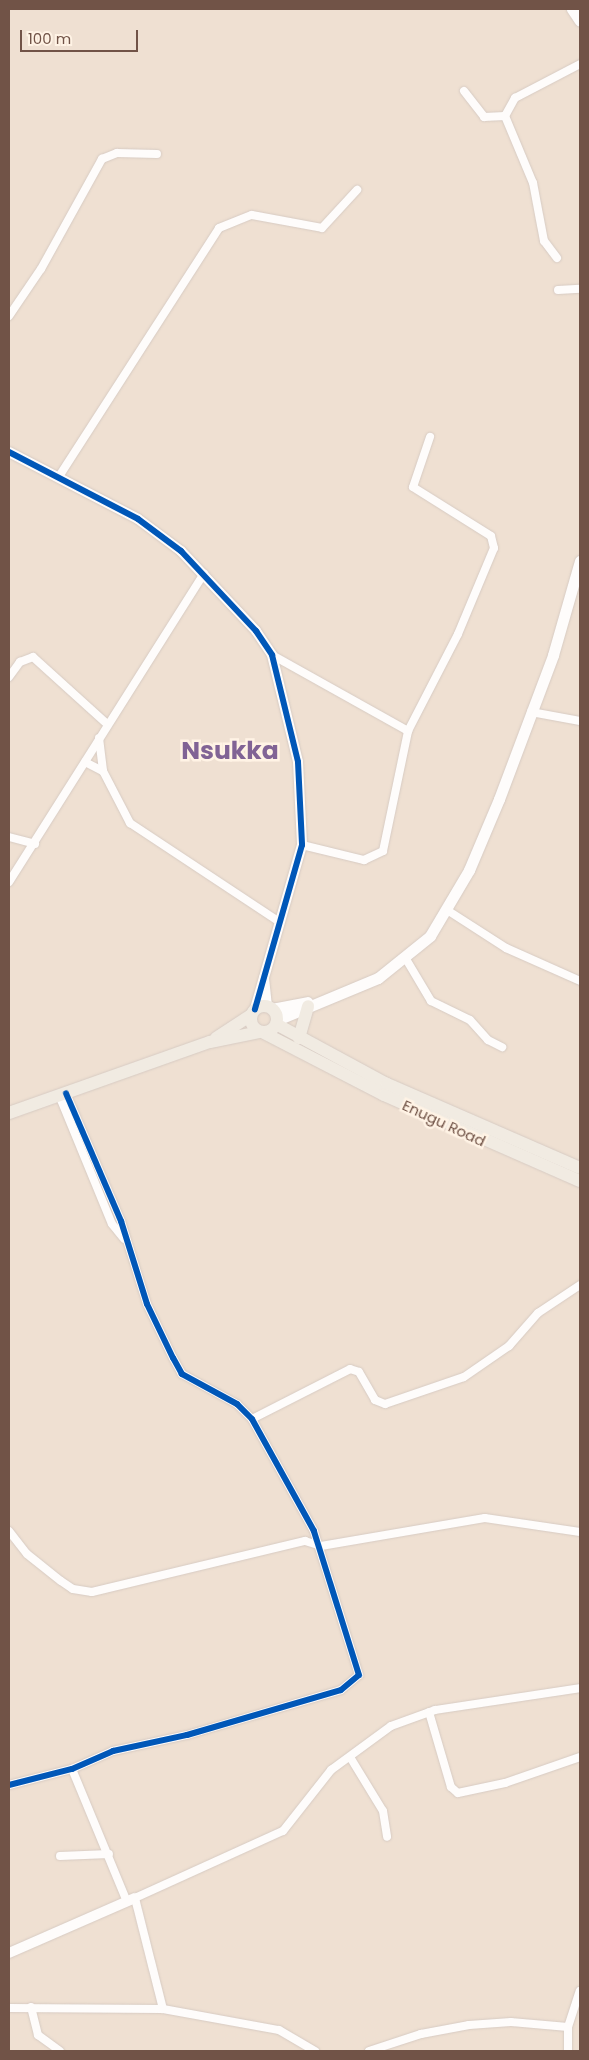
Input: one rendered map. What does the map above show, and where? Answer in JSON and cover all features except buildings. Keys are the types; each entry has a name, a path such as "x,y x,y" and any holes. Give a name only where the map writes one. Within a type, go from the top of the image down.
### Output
{"main road":[{"path":"572,9 580,21"},
{"path":"9,1113 210,1042 266,1014 321,999 378,978 406,959 430,936 469,870 531,712 580,561"},
{"path":"261,1032 251,1025 266,1014 308,1006 321,999"},
{"path":"299,1038 308,1006"},
{"path":"261,1032 266,1014"},
{"path":"266,1014 299,1038 387,1084 580,1168"},
{"path":"210,1042 261,1032"},
{"name":"Enugu Road","path":"261,1032 496,1147 580,1181"}],"street":[{"path":"505,116 515,98 580,64"},
{"path":"464,91 484,117 505,116"},
{"path":"505,116 533,183 544,241 557,258"},
{"path":"9,316 41,269 102,158 116,153 157,154"},
{"path":"58,478 219,228 252,215 322,228 357,190"},
{"path":"558,290 580,289"},
{"path":"302,845 364,860 383,851 408,731 458,634 494,542 417,493 412,481 430,437"},
{"path":"9,452 138,519 204,573 272,655 408,731"},
{"path":"9,882 36,844 106,723 204,573"},
{"path":"266,1014 264,977 278,921 302,845 298,762 272,655"},
{"path":"9,676 20,662 33,656 106,723"},
{"path":"531,712 580,721"},
{"path":"99,738 103,771 130,823 278,921"},
{"path":"85,762 103,771"},
{"path":"9,837 36,844"},
{"path":"447,910 506,948 580,981"},
{"path":"406,959 431,1001 470,1020 488,1040 502,1047"},
{"path":"9,1785 72,1769 113,1751 187,1736 354,1683 359,1665 321,1546 252,1419 237,1404 182,1374 147,1304 124,1239 112,1224 62,1094"},
{"path":"252,1419 350,1369 359,1372 375,1400 385,1404 464,1377 509,1346 538,1313 580,1285"},
{"path":"9,1530 27,1554 61,1581 72,1589 92,1592 304,1541 321,1546 485,1518 580,1532"},
{"path":"304,1541 314,1531"},
{"path":"9,1953 282,1831 331,1770 391,1726 429,1712 580,1688"},
{"path":"429,1712 451,1787 458,1793 504,1783 580,1757"},
{"path":"350,1757 383,1811 387,1837"},
{"path":"72,1769 131,1900 163,2009"},
{"path":"60,1856 109,1854"},
{"path":"568,2051 568,2027 580,1992"},
{"path":"31,2007 38,2035 60,2051"},
{"path":"9,2008 163,2009 279,2030 314,2051"},
{"path":"369,2051 421,2034 469,2025 511,2022 568,2027"}],"shaded area":[{"path":"9,9 580,9 580,2051 9,2051"}],"cycle path":[{"path":"9,452 138,519 181,551 256,631 272,655 298,762 302,845 255,1009"},
{"path":"9,1785 72,1769 113,1751 187,1735 341,1690 359,1675 314,1531 252,1419 237,1404 182,1374 147,1304 121,1221 66,1093"}],"district":[{"name":"Nsukka","path":"230,751"}]}
